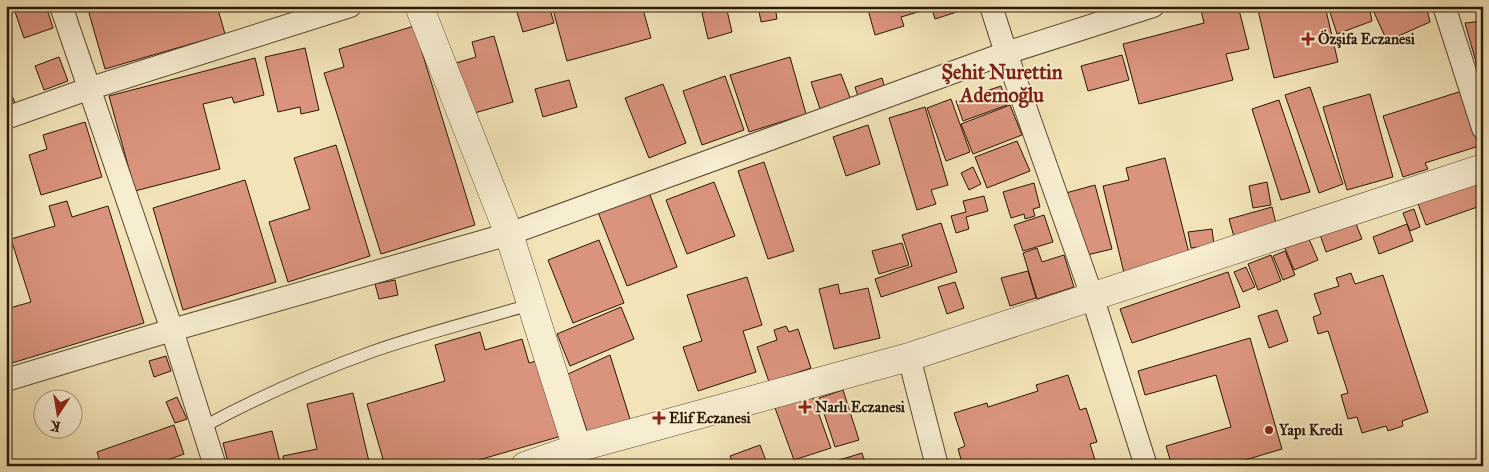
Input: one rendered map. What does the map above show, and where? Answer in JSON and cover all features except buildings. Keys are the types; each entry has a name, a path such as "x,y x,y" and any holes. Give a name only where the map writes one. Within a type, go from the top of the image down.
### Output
{"street":[{"path":"61,6 172,330 215,466"},
{"path":"6,118 88,89 350,6"},
{"path":"419,6 509,234 577,448"},
{"path":"991,6 1092,296 1146,466"},
{"path":"6,380 172,330 509,234 1006,53 1152,6"},
{"path":"1444,6 1483,128"},
{"path":"525,466 577,448 909,357 1483,168"},
{"path":"909,357 938,466"}],"lane":[{"path":"203,426 256,398 312,374 375,351 532,304"}],"place":[{"name":"Özşifa Eczanesi","path":"1308,39"},
{"name":"Narlı Eczanesi","path":"805,407"},
{"name":"Elif Eczanesi","path":"659,418"},
{"name":"Yapı Kredi","path":"1269,430"}],"district":[{"name":"Şehit Nurettin Ademoğlu","path":"1002,84"}]}
